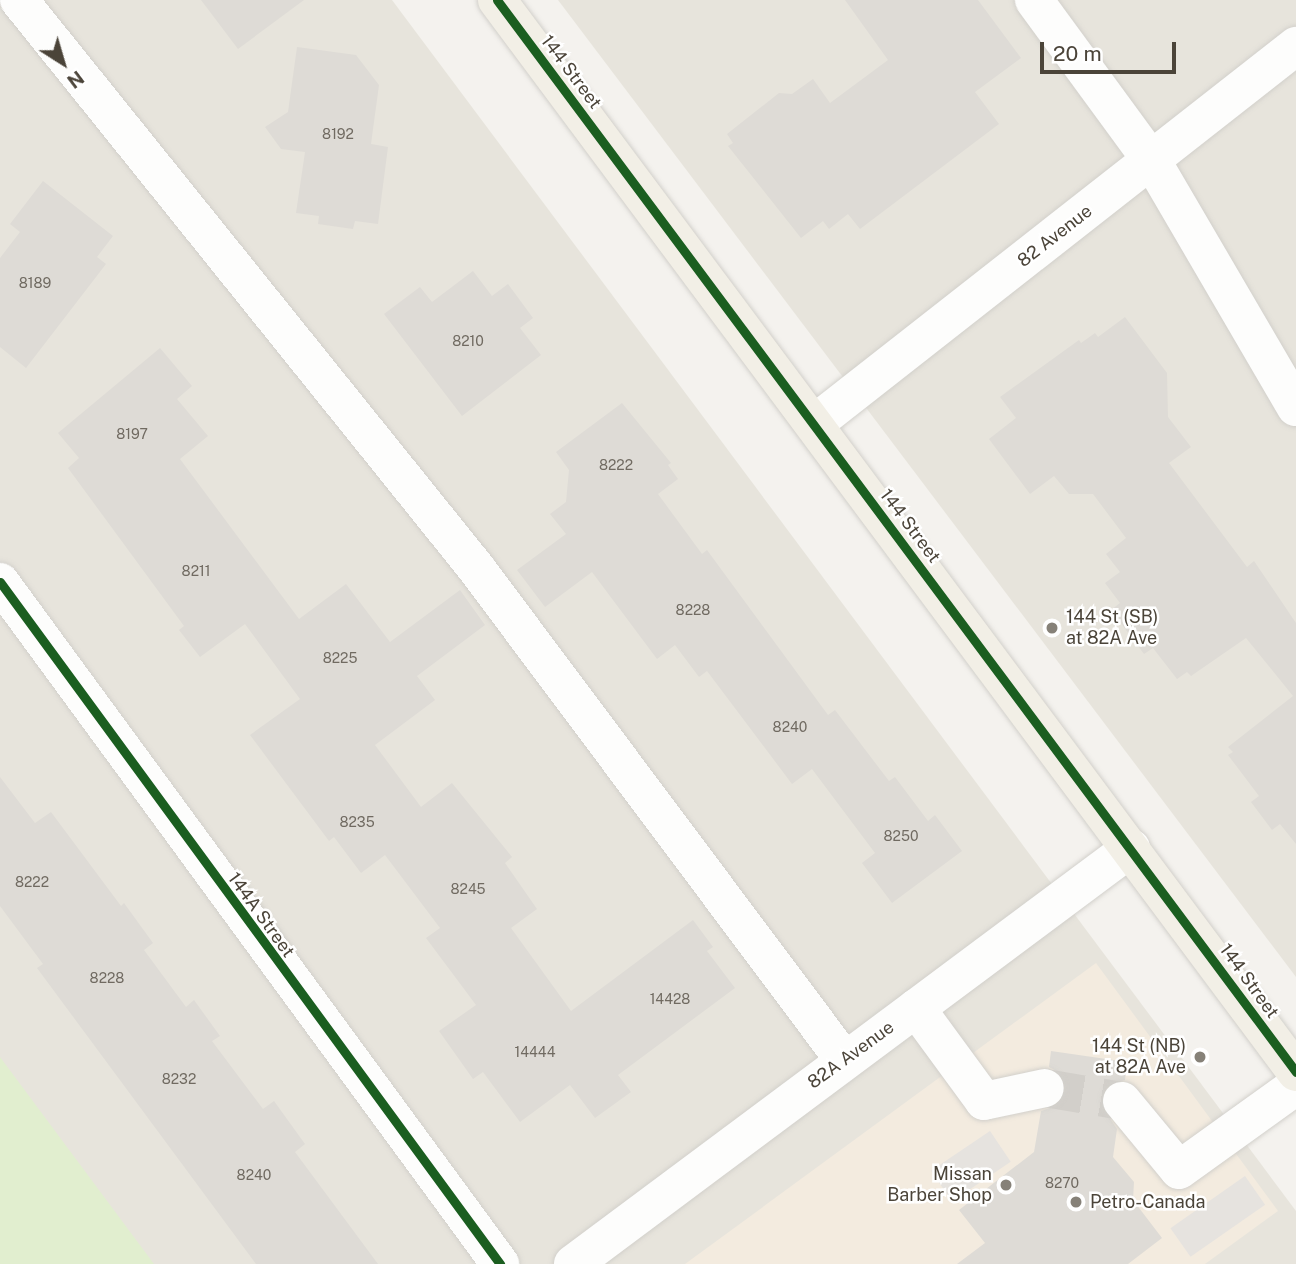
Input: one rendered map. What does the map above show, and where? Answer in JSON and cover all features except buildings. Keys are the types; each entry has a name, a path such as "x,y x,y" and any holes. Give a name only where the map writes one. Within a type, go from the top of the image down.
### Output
{"main road":[{"name":"144 Street","path":"497,0 1296,1072"}],"street":[{"path":"19,0 460,547 844,1060"},
{"path":"1034,0 1152,161 1296,407"},
{"name":"82 Avenue","path":"814,424 1296,46"},
{"name":"144A Street","path":"0,582 500,1264"},
{"name":"82A Avenue","path":"573,1264 1131,848"},
{"path":"916,1008 984,1101 1045,1088"},
{"path":"1122,1101 1179,1170 1296,1086"}],"shaded area":[{"path":"0,0 392,0 1296,1211 1296,1264 0,1264"},
{"path":"558,0 1296,0 1296,977"},
{"path":"1096,963 1278,1211 1205,1264 685,1264"},
{"path":"990,1131 1011,1162 952,1201 931,1171"},
{"path":"1245,1176 1265,1205 1191,1257 1170,1228"}],"green space":[{"path":"0,1057 154,1264 0,1264"}],"tunnel":[{"path":"1045,1088 1122,1101"}],"cycle path":[{"path":"497,0 1296,1072"},
{"path":"0,582 500,1264"}],"place":[{"name":"144 St (SB) at 82A Ave","path":"1052,628"},
{"name":"144 St (NB) at 82A Ave","path":"1200,1057"},
{"name":"Missan Barber Shop","path":"1006,1185"},
{"name":"Petro-Canada","path":"1076,1202"}]}
